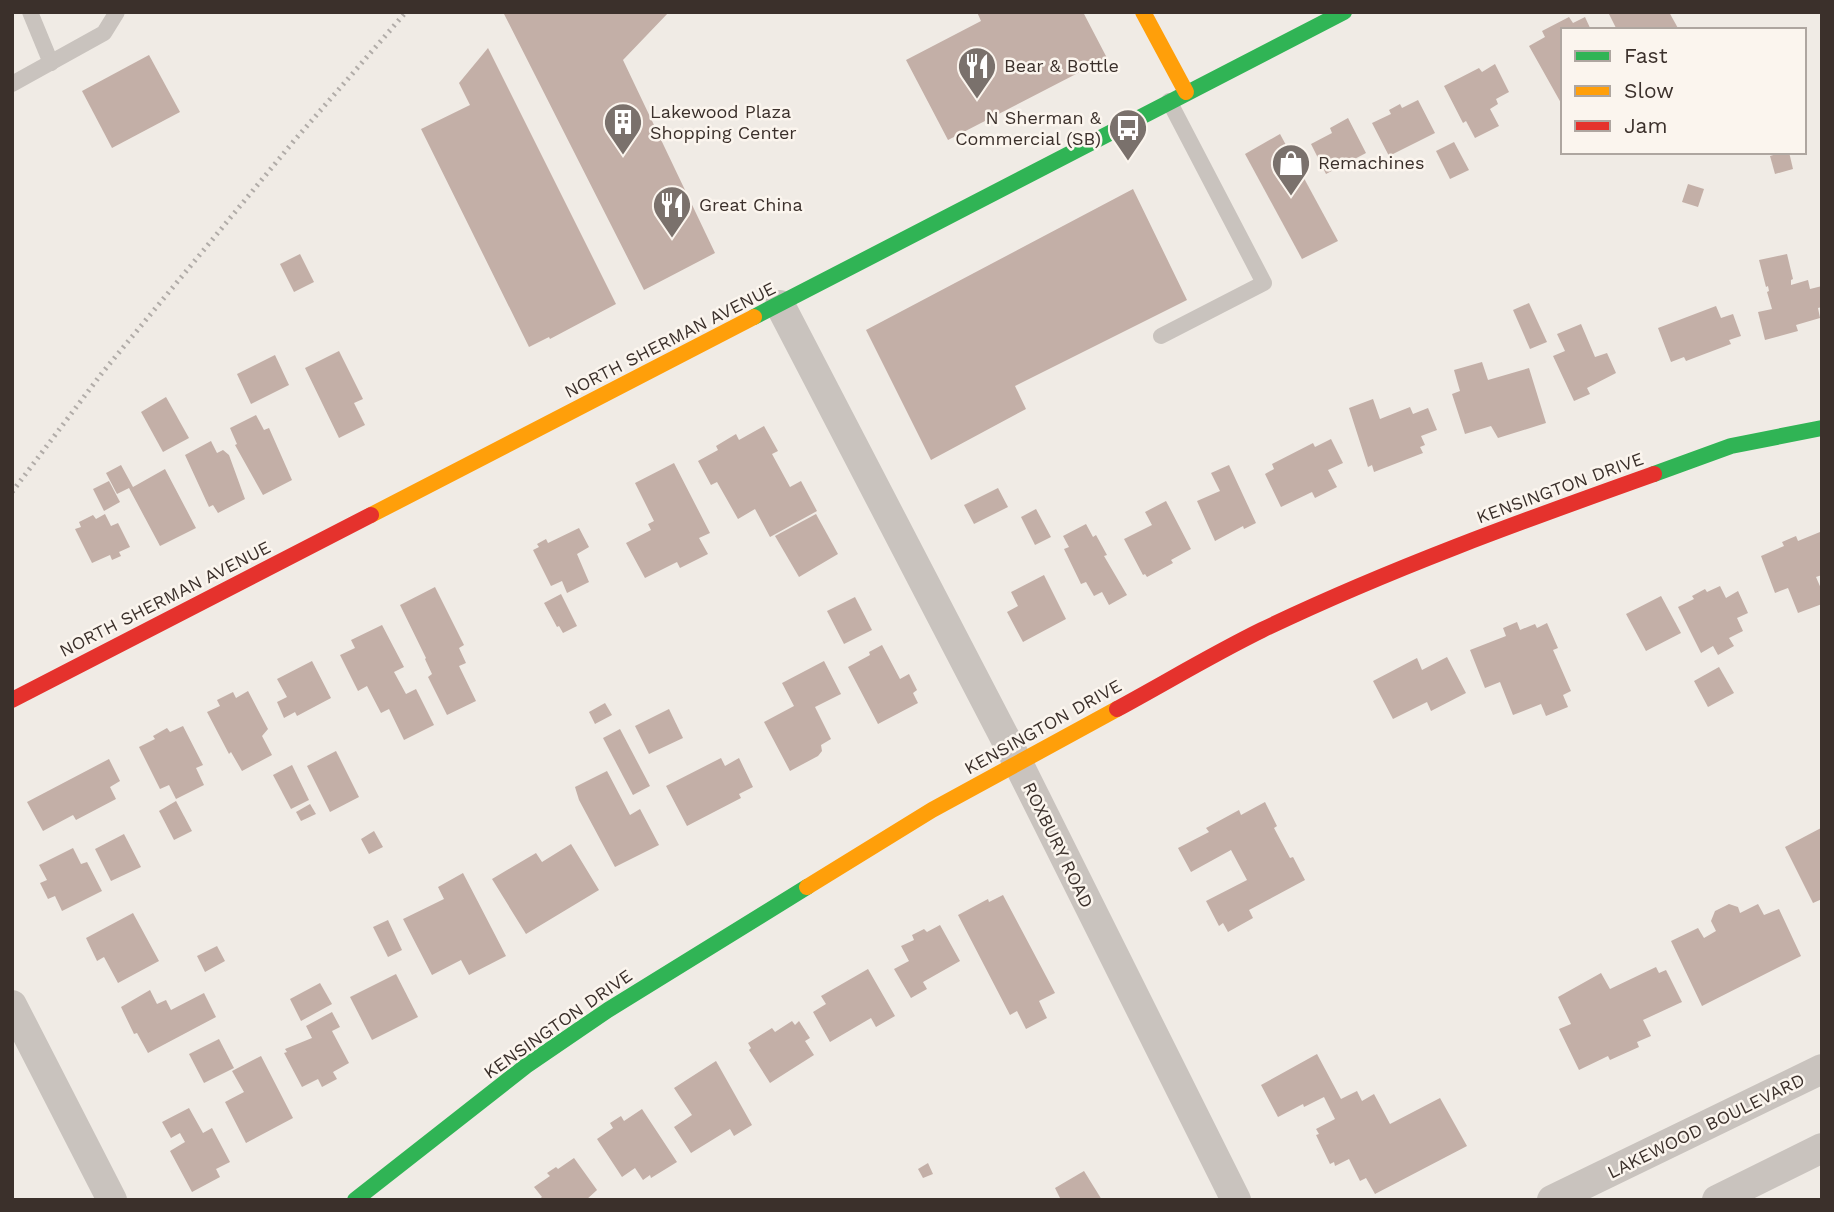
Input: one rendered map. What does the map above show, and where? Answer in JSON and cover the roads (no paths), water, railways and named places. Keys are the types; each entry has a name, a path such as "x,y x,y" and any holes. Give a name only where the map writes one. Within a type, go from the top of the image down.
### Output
{"street":[{"path":"1143,12 1186,92"},
{"name":"NORTH SHERMAN AVENUE","path":"12,700 780,305 1186,92 1302,27 1344,12"},
{"name":"ROXBURY ROAD","path":"780,305 1018,763 1236,1200"},
{"name":"KENSINGTON DRIVE","path":"355,1200 526,1066 608,1010 932,810 1260,631 1323,602 1504,528 1731,446 1822,428"},
{"path":"15,1015 112,1200"},
{"name":"LAKEWOOD BOULEVARD","path":"1552,1200 1822,1069"},
{"path":"1717,1200 1822,1148"}],"lane":[{"path":"30,12 51,62"},
{"path":"12,84 103,33 117,12"},
{"path":"1161,336 1264,283 1169,101"}],"railway":[{"path":"12,492 102,373 293,142 406,12"}],"place":[{"name":"Bear & Bottle","path":"977,100"},
{"name":"Lakewood Plaza Shopping Center","path":"623,156"},
{"name":"N Sherman & Commercial (SB)","path":"1128,162"},
{"name":"Remachines","path":"1291,197"},
{"name":"Great China","path":"672,239"}]}
